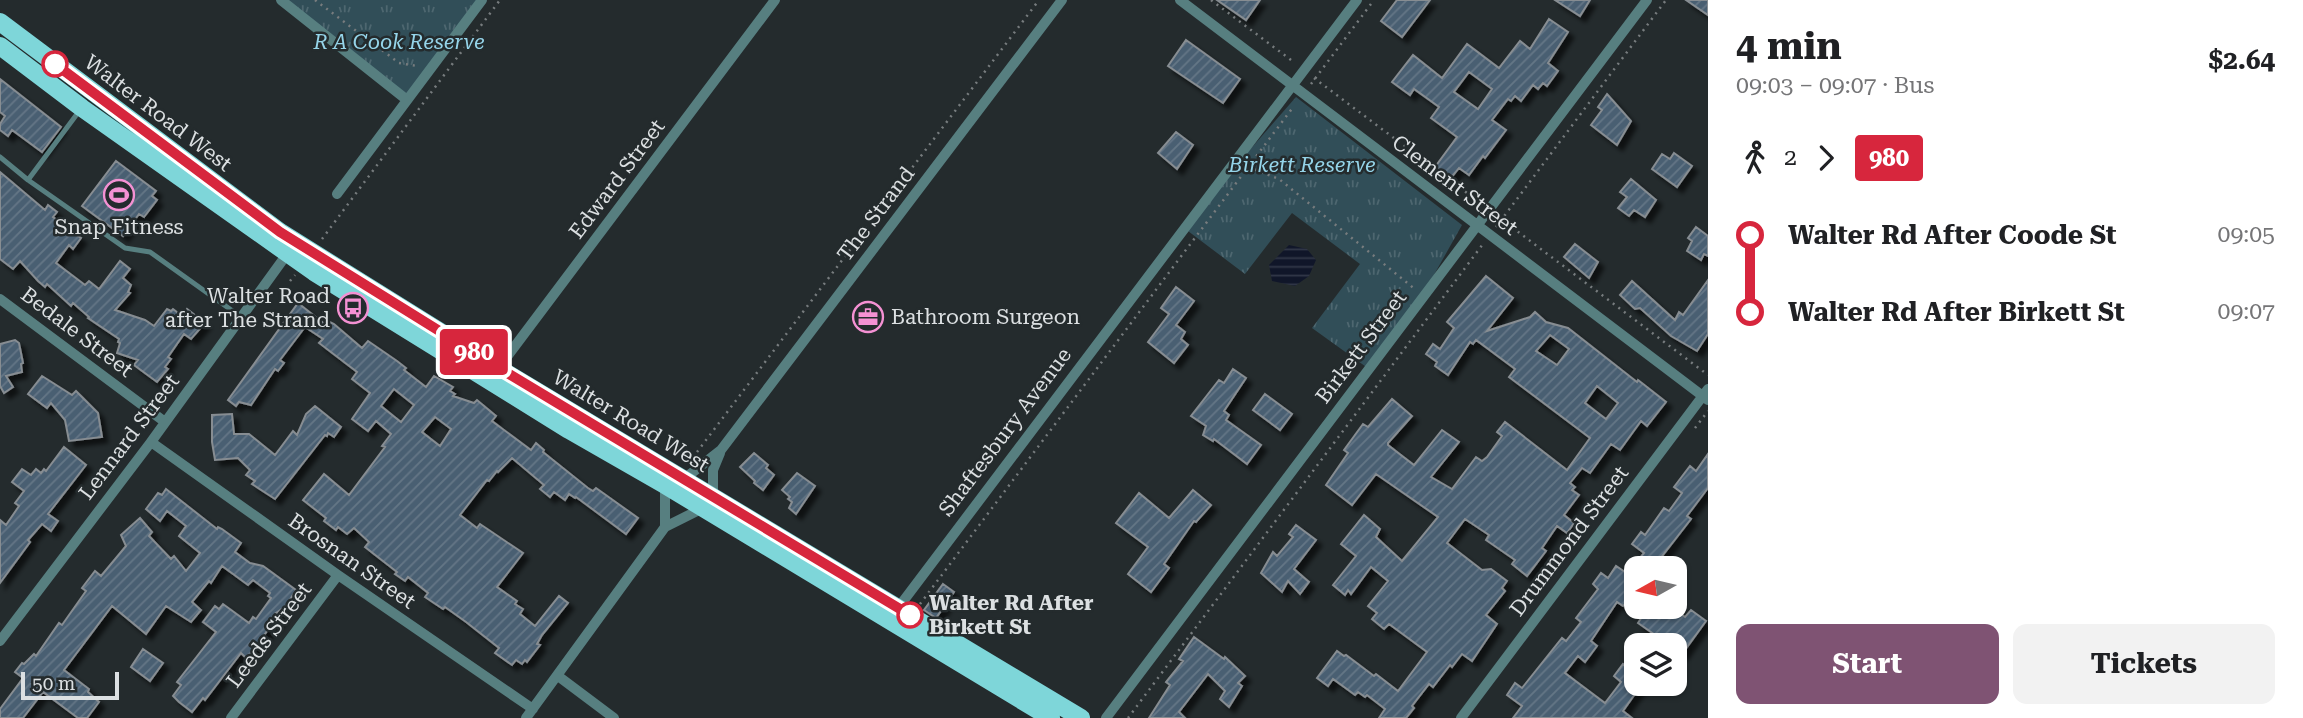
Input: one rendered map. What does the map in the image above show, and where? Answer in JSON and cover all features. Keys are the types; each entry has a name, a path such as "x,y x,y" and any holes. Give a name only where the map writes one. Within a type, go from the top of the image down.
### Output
{"main road":[{"name":"Walter Road West","path":"0,22 269,224 309,259 495,374 684,479 708,502"},
{"name":"Walter Road West","path":"0,46 287,254 309,259"},
{"name":"Walter Road West","path":"495,374 569,430 666,485 708,502 894,614 1081,718"},
{"name":"Walter Road West","path":"894,614 1051,718"}],"street":[{"path":"281,0 407,100"},
{"path":"337,194 482,0"},
{"name":"Edward Street","path":"495,374 775,0"},
{"name":"The Strand","path":"684,479 721,450 1062,0"},
{"name":"Clement Street","path":"1180,0 1706,395"},
{"name":"Shaftesbury Avenue","path":"894,614 1357,0"},
{"name":"Birkett Street","path":"1105,718 1647,0"},
{"name":"Lennard Street","path":"0,641 151,442 287,254"},
{"name":"Bedale Street","path":"0,299 165,422"},
{"name":"Drummond Street","path":"1461,718 1706,395"},
{"name":"Brosnan Street","path":"151,442 530,713"},
{"name":"The Strand","path":"708,502 713,470 721,450"},
{"path":"665,527 666,485"},
{"path":"530,713 665,527 708,502"},
{"name":"Leeds Street","path":"231,718 338,575"},
{"path":"558,676 614,718"}],"lane":[{"path":"28,180 82,108"},
{"path":"0,157 28,180 125,248 150,252 242,317"}],"path":[{"path":"315,0 399,63 417,65 439,83"},
{"path":"290,281 500,0"},
{"path":"695,456 1040,0"},
{"path":"1211,0 1304,70"},
{"path":"920,604 1374,0"},
{"path":"1128,718 1666,0"},
{"path":"1315,78 1708,375"},
{"path":"1250,164 1256,170 1279,179 1424,296"}],"green space":[{"name":"R A Cook Reserve","path":"280,0 482,0 407,100"},
{"name":"Birkett Reserve","path":"1296,97 1462,225 1417,305 1369,369 1312,328 1360,264 1292,213 1245,274 1184,228"}],"shaded area":[{"path":"1289,245 1307,249 1316,260 1309,276 1295,286 1272,281 1269,265"}],"building":[{"path":"1217,0 1260,0 1246,20"},
{"path":"1397,0 1430,0 1402,37 1381,21"},
{"path":"1555,0 1590,0 1580,16"},
{"path":"1686,0 1708,0 1708,15"},
{"path":"1549,19 1568,32 1548,63 1558,71 1547,86 1543,83 1538,89 1533,85 1521,101 1515,96 1511,101 1508,99 1492,120 1506,130 1469,175 1459,168 1451,178 1435,167 1457,137 1431,118 1439,107 1414,89 1410,95 1392,82 1413,55 1442,78 1467,44 1499,68 1520,41 1530,49","holes":["1469,72 1492,89 1478,109 1454,92"]},
{"path":"1186,40 1240,79 1223,103 1168,66"},
{"path":"0,79 61,127 42,152 12,130 8,136 0,130 5,116 0,112"},
{"path":"1607,94 1631,121 1617,145 1591,125 1602,110 1598,107"},
{"path":"1176,132 1193,145 1177,169 1158,153"},
{"path":"1674,153 1692,166 1677,187 1652,169 1662,154 1670,159"},
{"path":"116,161 156,191 152,196 157,200 144,217 139,214 123,236 82,206"},
{"path":"0,172 45,210 48,205 57,212 53,217 81,238 73,249 69,245 56,263 85,285 89,281 99,289 120,261 130,269 123,278 131,285 128,292 130,293 115,310 145,320 154,326 167,309 173,309 182,316 187,309 205,323 191,339 184,334 168,357 171,359 165,367 168,369 157,382 134,365 138,360 117,353 119,339 88,318 73,303 71,306 47,284 45,287 20,261 13,269 0,259"},
{"path":"1631,179 1656,200 1645,217 1634,210 1629,216 1618,208 1627,197 1620,192"},
{"path":"1696,227 1708,236 1708,256 1704,254 1701,260 1687,251 1692,241 1688,238"},
{"path":"1575,244 1598,262 1589,278 1564,257"},
{"path":"1486,276 1513,298 1487,331 1530,317 1535,312 1546,322 1568,328 1666,402 1647,426 1641,421 1620,450 1611,444 1590,473 1582,468 1570,483 1575,487 1572,490 1579,495 1564,515 1574,523 1567,533 1557,526 1542,548 1546,551 1527,576 1512,564 1515,560 1486,540 1489,535 1465,519 1447,543 1482,570 1491,569 1507,581 1502,588 1505,591 1486,615 1497,624 1472,661 1462,654 1433,687 1429,684 1406,718 1379,718 1385,709 1367,695 1365,697 1358,692 1355,695 1333,679 1328,686 1317,678 1337,651 1374,676 1376,674 1398,691 1427,652 1389,624 1384,629 1372,619 1377,613 1368,606 1388,581 1371,567 1351,594 1348,590 1345,595 1333,585 1356,556 1341,544 1364,515 1380,529 1376,537 1402,561 1438,517 1376,474 1352,505 1326,485 1348,453 1344,450 1363,424 1368,427 1392,399 1412,416 1388,445 1414,465 1442,430 1459,442 1431,477 1452,489 1476,457 1482,461 1487,457 1502,436 1497,432 1505,422 1567,470 1590,438 1509,377 1515,369 1476,340 1473,344 1470,342 1448,375 1435,366 1437,362 1426,354 1433,344 1440,349 1454,328 1447,322","holes":["1550,335 1569,349 1557,365 1536,351","1597,386 1618,403 1606,419 1585,403"]},
{"path":"1708,280 1708,334 1697,351 1671,336 1640,308 1635,309 1620,295 1632,281 1675,320 1679,312 1683,315"},
{"path":"1176,287 1194,301 1176,325 1185,332 1181,339 1188,345 1174,363 1148,342 1169,314 1161,308"},
{"path":"298,303 326,325 328,321 334,324 362,348 368,341 406,368 404,370 426,387 434,376 453,387 450,391 455,394 453,396 474,403 477,400 496,416 492,421 531,450 536,443 543,452 588,488 593,491 596,488 638,518 626,534 576,497 569,494 565,500 554,492 550,497 540,489 544,485 512,458 487,480 460,515 477,528 480,524 523,553 497,587 517,601 515,604 523,609 520,614 535,626 559,596 568,603 542,635 537,644 540,645 527,662 525,660 522,664 516,660 512,665 495,653 499,648 466,622 425,597 428,593 408,577 405,581 395,574 397,572 365,547 369,542 354,528 347,534 338,527 336,530 324,521 326,518 303,500 324,474 349,495 385,447 382,446 391,434 376,421 368,431 352,419 370,393 352,379 357,372 319,343 323,339 305,327 280,360 284,363 278,371 275,369 251,405 239,402 236,406 228,400","holes":["394,389 414,405 401,422 381,406","435,417 451,429 440,446 422,432"]},
{"path":"15,340 19,343 22,372 6,376 13,387 4,393 0,386 0,344"},
{"path":"1233,369 1246,378 1224,411 1229,415 1226,420 1261,445 1247,464 1214,439 1213,441 1203,435 1206,426 1191,416 1219,380 1224,383"},
{"path":"42,376 72,395 76,391 98,413 102,437 69,441 65,420 51,403 47,408 28,394"},
{"path":"1265,394 1292,414 1280,430 1253,410"},
{"path":"315,406 341,427 334,437 328,433 325,435 275,499 252,484 255,481 246,475 250,470 238,458 215,460 212,415 232,414 234,434 249,434 275,455 293,431 297,435 306,414"},
{"path":"64,447 86,465 48,514 58,521 51,531 42,524 28,540 30,542 0,583 0,520 6,525 19,506 15,503 24,491 12,482 22,469 31,475 36,469 41,473 44,469 46,471"},
{"path":"754,453 768,465 766,468 774,475 763,490 740,467"},
{"path":"1708,454 1708,488 1687,516 1691,519 1662,556 1642,556 1644,553 1632,544 1641,532 1645,535 1664,508 1669,511 1682,493 1674,487 1690,466 1696,471"},
{"path":"797,473 815,486 796,514 789,508 792,502 788,499 790,497 782,490"},
{"path":"166,489 217,529 222,529 241,543 235,552 250,563 263,566 296,590 286,606 276,613 281,617 273,627 271,625 253,652 246,658 241,653 205,700 203,698 192,712 179,702 173,696 181,685 177,682 216,632 203,622 215,606 219,609 223,604 249,623 253,617 256,619 271,598 268,596 270,593 253,580 248,585 222,566 211,583 209,581 192,602 201,610 191,622 166,606 146,634 112,606 64,670 89,689 88,692 99,702 87,718 78,718 43,692 23,718 0,718 0,709 23,678 15,672 22,663 34,654 36,656 59,623 62,625 86,591 82,588 95,571 101,576 126,546 121,535 140,518 152,532 149,536 171,559 174,556 186,571 200,553 179,536 186,526 167,511 160,521 146,509 158,493 162,495"},
{"path":"1193,490 1211,505 1194,521 1164,564 1169,568 1151,592 1128,574 1148,547 1116,523 1139,493 1169,518"},
{"path":"1296,525 1316,540 1294,569 1309,582 1300,594 1288,581 1282,592 1261,573 1273,552 1277,556 1293,537 1289,534"},
{"path":"1616,566 1624,571 1624,605 1617,602 1591,641 1597,646 1585,662 1578,656 1565,673 1605,703 1621,682 1614,676 1623,664 1624,696 1634,696 1623,711 1632,718 1513,718 1522,706 1507,695 1515,683 1522,688 1562,638 1566,641 1581,622 1576,618 1598,589 1593,584 1601,573 1608,578"},
{"path":"943,584 954,592 936,618 924,610"},
{"path":"1691,610 1706,621 1687,647 1687,633 1652,633 1638,623 1640,620 1687,620"},
{"path":"1194,637 1224,659 1225,657 1245,676 1238,683 1242,686 1229,707 1220,699 1225,691 1208,674 1179,712 1185,718 1149,718 1170,685 1166,682 1183,661 1179,659"},
{"path":"143,649 163,663 150,681 131,667"}],"bus line":[{"name":"980","path":"55,64 280,232 499,368 910,615"}],"place":[{"name":"Snap Fitness","path":"119,195"},
{"name":"Walter Road after The Strand","path":"353,308"},
{"name":"Bathroom Surgeon","path":"868,317"},
{"name":"Walter Rd After Birkett St","path":"910,615"}]}
